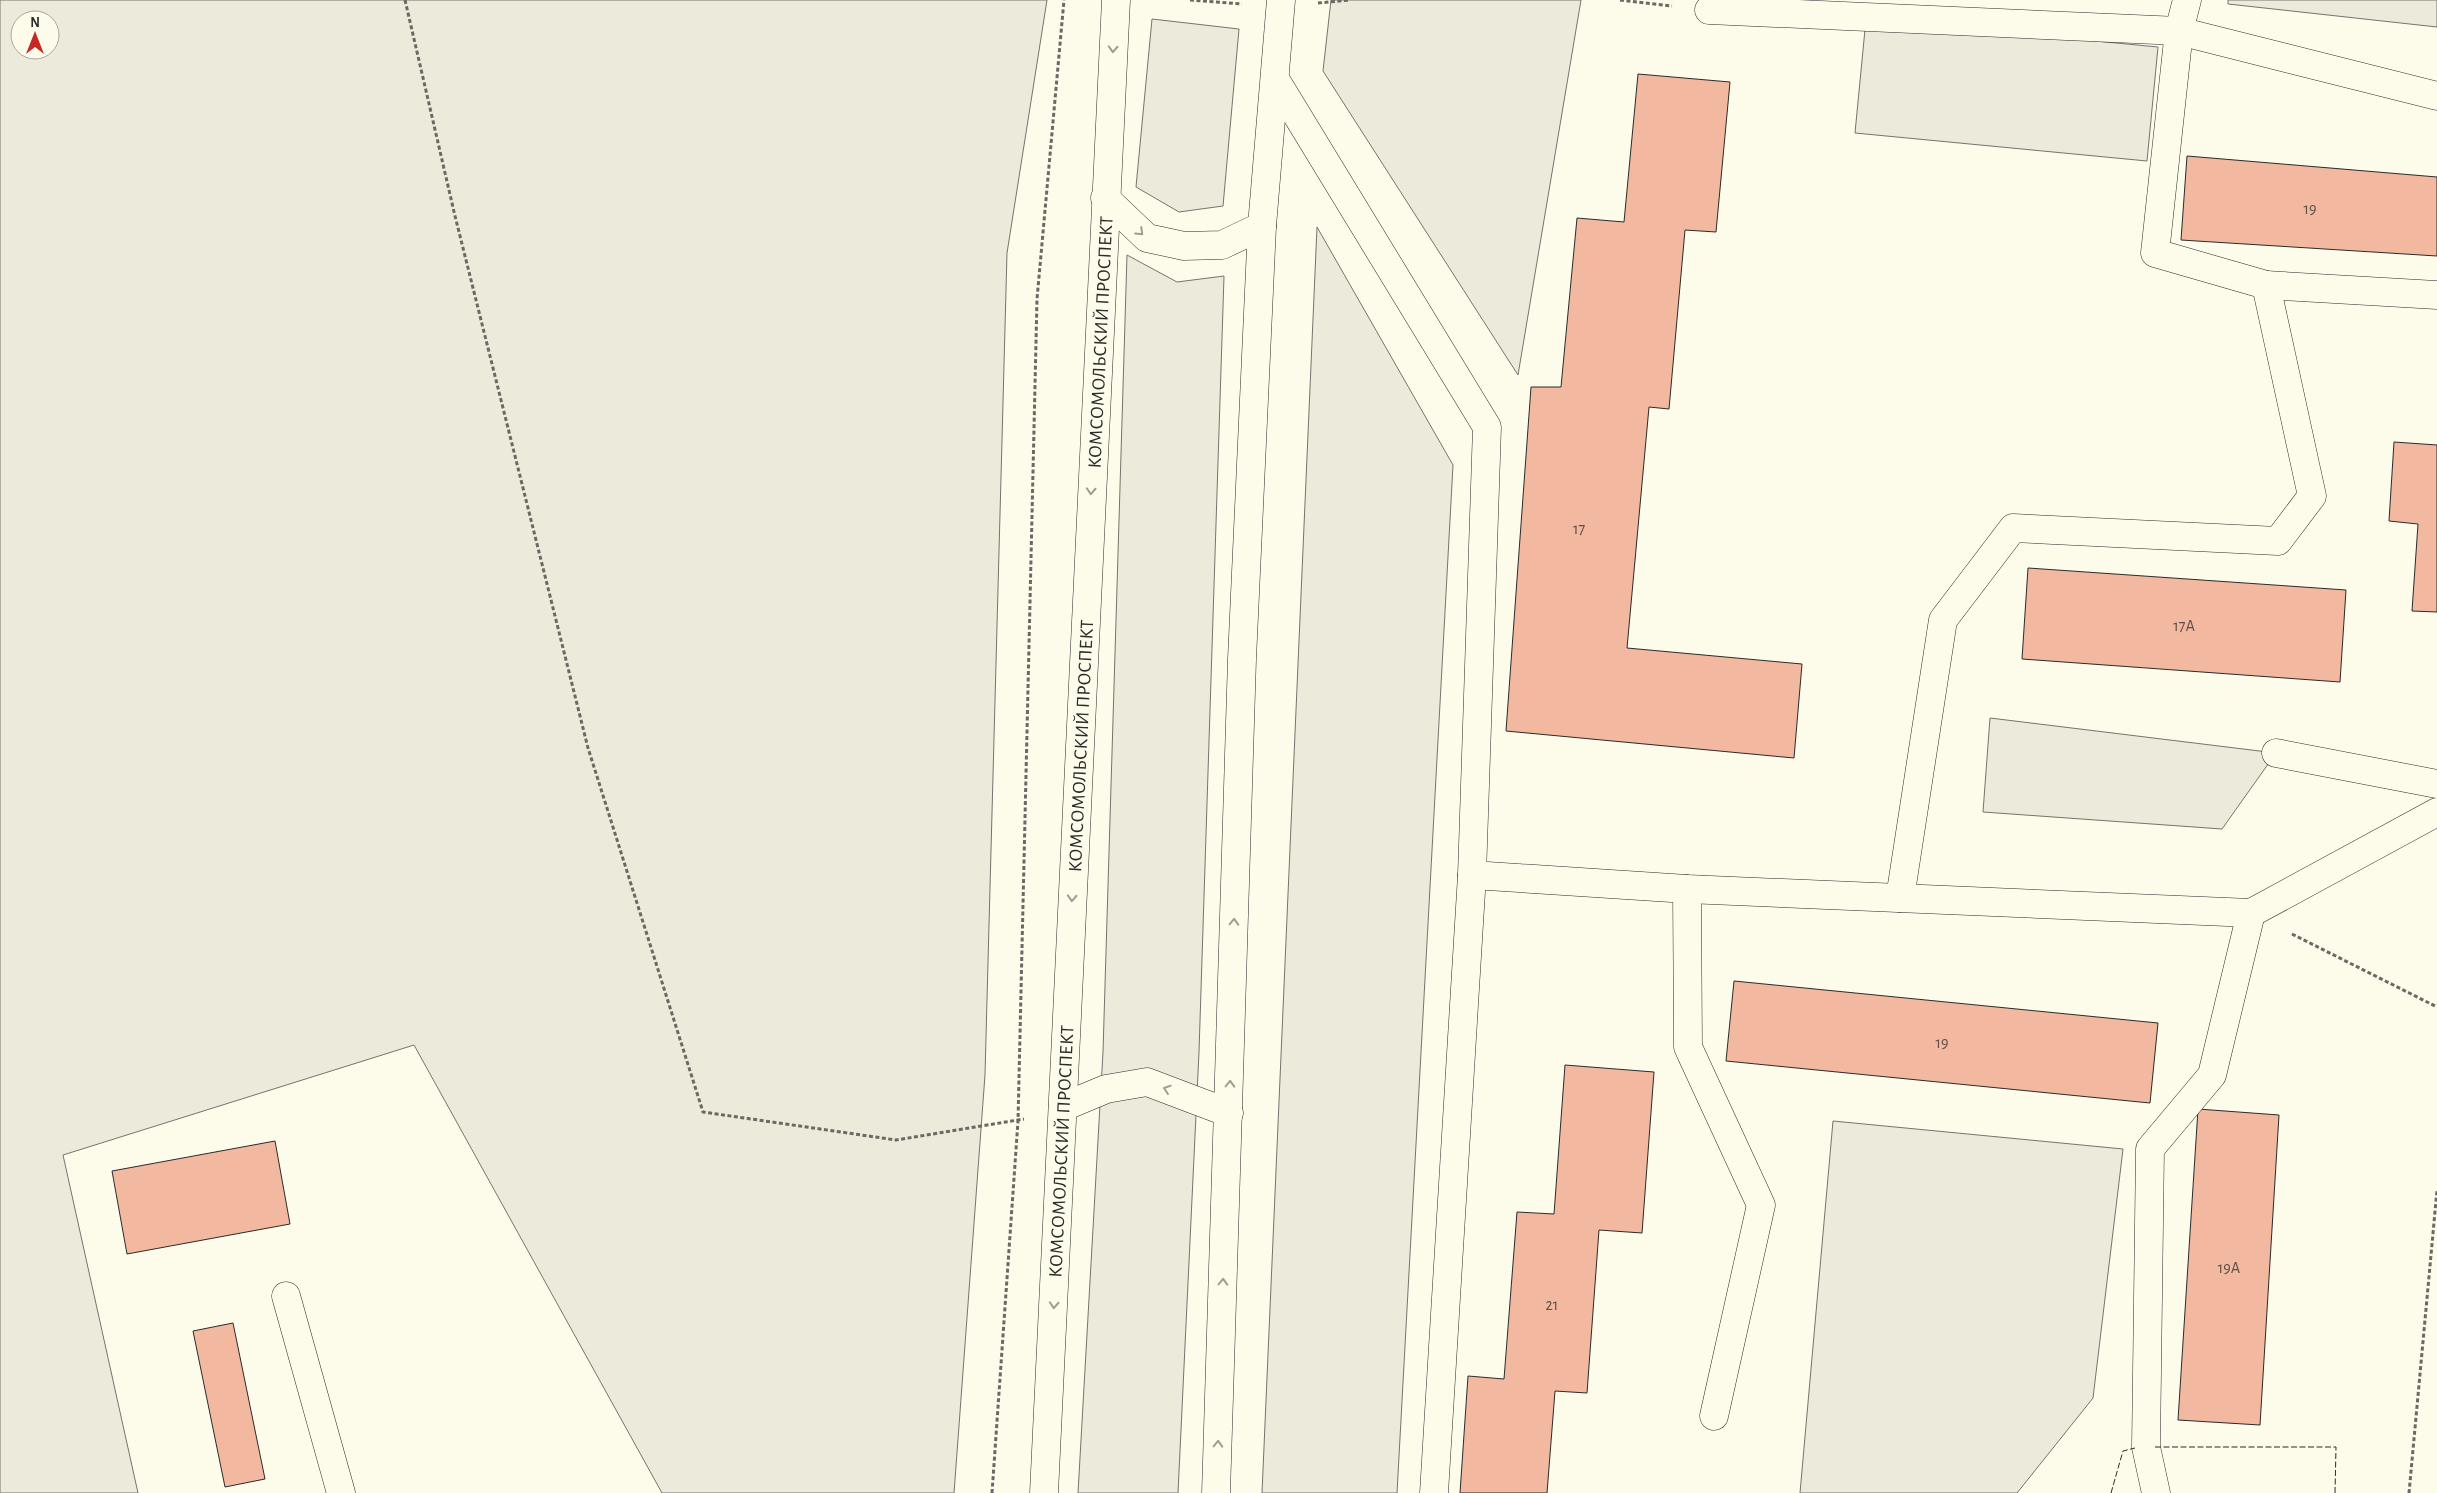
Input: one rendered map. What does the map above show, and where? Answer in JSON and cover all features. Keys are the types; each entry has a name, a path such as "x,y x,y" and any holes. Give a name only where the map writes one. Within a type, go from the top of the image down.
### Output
{"main road":[{"name":"КОМСОМОЛЬСКИЙ ПРОСПЕКТ","path":"1044,1493 1116,0"},
{"path":"1216,1493 1242,659 1262,226 1281,0"},
{"path":"2187,0 2179,31 2155,253 2266,285 2437,295"},
{"path":"1709,10 2179,31 2437,96"},
{"path":"1275,79 1486,428 1472,875 1434,1493"},
{"path":"1105,198 1147,238 1184,246 1222,245 1262,226"},
{"path":"1900,898 1943,620 2013,528 2278,541 2312,496 2266,285"},
{"path":"2276,753 2437,784"},
{"path":"1472,875 1687,889 2251,913 2437,812"},
{"path":"1687,889 1688,1047 1761,1205 1714,1416"},
{"path":"2156,1493 2146,1447 2150,1149 2212,1075 2251,913"},
{"path":"1063,1107 1106,1089 1147,1082 1229,1113"},
{"path":"286,1296 341,1493"}],"path":[{"path":"405,0 455,216 588,748 703,1112 896,1140 1018,1121 1063,1107"},
{"path":"992,1493 1018,1121 1037,299 1064,0"},
{"path":"1620,0 1709,10"},
{"path":"2251,913 2437,1007"},
{"path":"2409,1493 2437,1190"}],"shaded area":[{"path":"0,0 1047,0 1007,253 985,1075 954,1493 662,1493 414,1045 63,1155 138,1493 0,1493"},
{"path":"1331,0 1581,0 1518,375 1323,71"},
{"path":"2228,0 2437,0 2437,27 2228,4"},
{"path":"1152,19 1239,29 1223,206 1179,212 1136,187"},
{"path":"1866,19 2158,47 2147,161 1855,133"},
{"path":"1317,227 1453,465 1397,1493 1262,1493"},
{"path":"1127,255 1177,282 1224,276 1199,1052 1178,1493 1078,1493 1103,1052"},
{"path":"1990,718 2276,753 2222,829 1983,812"},
{"path":"1833,1121 2123,1149 2093,1398 2017,1493 1800,1493"}],"building":[{"path":"1638,74 1730,82 1716,232 1685,230 1669,409 1649,407 1627,648 1802,664 1794,758 1506,731 1531,387 1561,387 1577,218 1624,222"},
{"path":"2187,156 2437,177 2437,256 2181,240"},
{"path":"2394,442 2437,445 2437,612 2412,611 2418,524 2389,521"},
{"path":"2028,568 2346,590 2340,682 2022,659"},
{"path":"1734,981 2158,1023 2150,1103 1726,1061"},
{"path":"1565,1065 1654,1072 1642,1233 1599,1230 1587,1393 1555,1391 1547,1493 1460,1493 1468,1376 1504,1379 1517,1212 1554,1214"},
{"path":"2198,1109 2279,1115 2260,1425 2178,1420"},
{"path":"275,1141 290,1224 127,1254 112,1171"},
{"path":"233,1323 265,1479 225,1487 193,1331"}],"fence":[{"path":"2155,1447 2336,1447 2335,1493"},
{"path":"2111,1493 2123,1451 2135,1448"}]}
